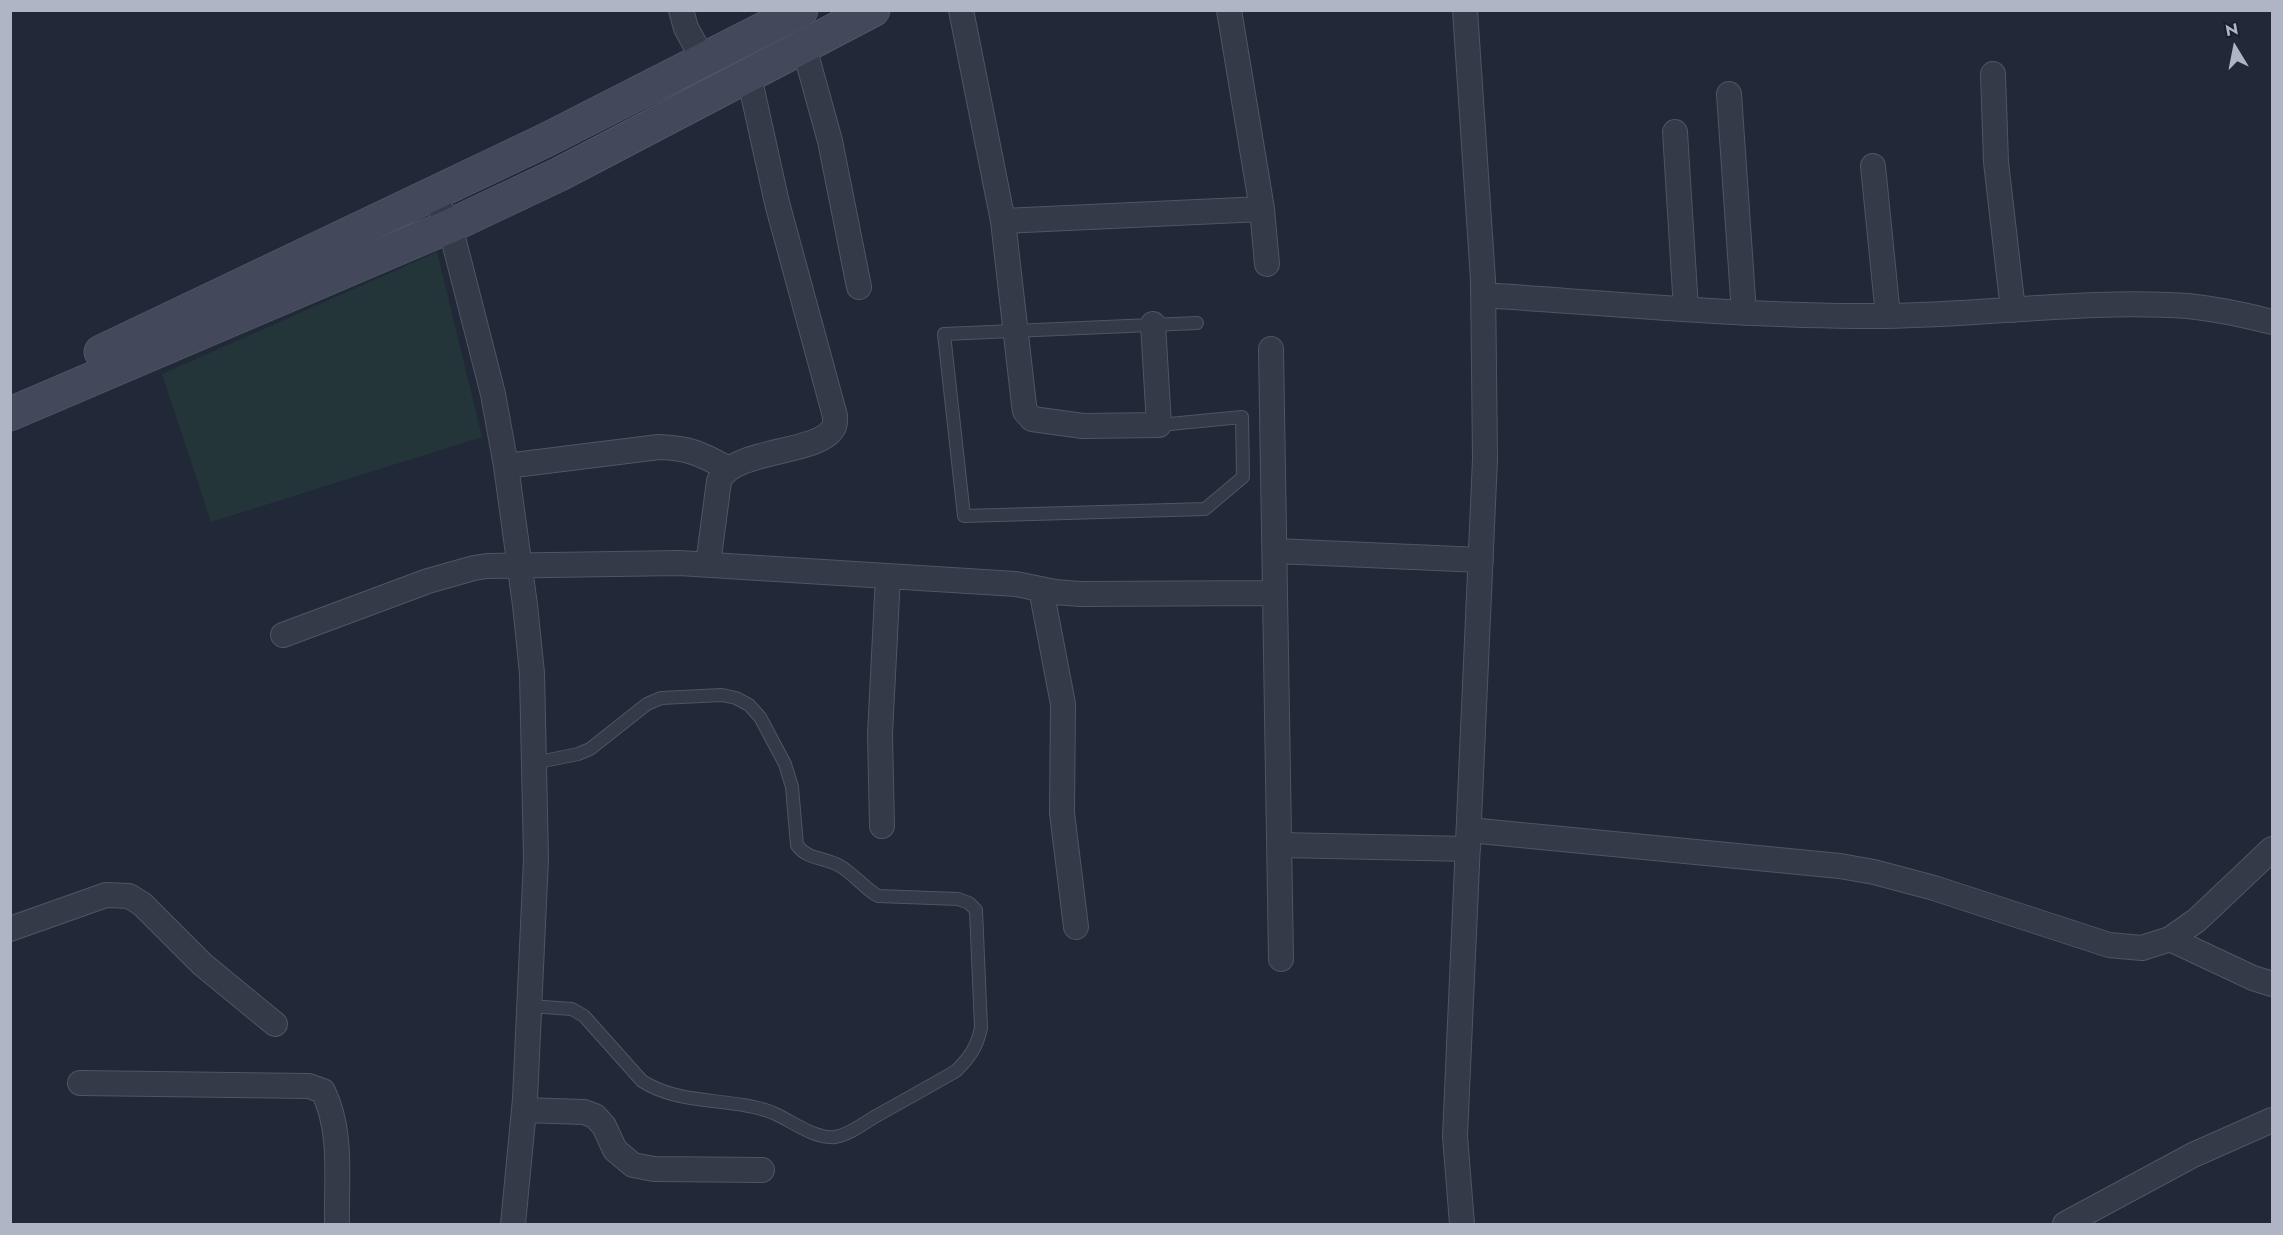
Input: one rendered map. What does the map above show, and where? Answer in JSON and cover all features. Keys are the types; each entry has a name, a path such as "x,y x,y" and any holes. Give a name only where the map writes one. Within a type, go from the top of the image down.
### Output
{"main road":[{"path":"10,396 546,140 704,62 801,10"},
{"path":"10,414 450,226 560,174 873,10"}],"street":[{"path":"681,10 704,62"},
{"path":"962,10 1003,221 1025,411 1032,419 1083,426 1159,425 1153,324"},
{"path":"1228,10 1262,209 1267,264"},
{"path":"1462,1224 1455,1136 1485,459 1483,295 1465,10"},
{"path":"804,47 833,153 859,287"},
{"path":"1993,74 1996,162 2013,310"},
{"path":"708,564 719,481 727,468 817,440 832,431 835,425 835,416 777,203 749,75"},
{"path":"1729,94 1744,313"},
{"path":"1675,132 1686,309"},
{"path":"1873,166 1888,316"},
{"path":"432,193 450,226 493,394 506,466 532,673 536,859 524,1110 513,1224"},
{"path":"1003,221 1262,209"},
{"path":"1483,295 1789,316 1888,316 2111,304 2189,306 2272,322"},
{"path":"1271,349 1276,551 1274,593 1281,845 1281,959"},
{"path":"506,466 659,447 677,447 692,450 727,468"},
{"path":"1276,551 1481,560"},
{"path":"284,635 454,573 487,566 679,563 1017,584 1080,594 1274,593"},
{"path":"882,826 880,734 888,576"},
{"path":"1041,589 1063,704 1062,813 1076,927"},
{"path":"1281,845 1469,839 1840,866 1874,872 1934,888 2109,945 2142,948 2170,939 2197,920 2272,849"},
{"path":"10,929 106,895 129,896 142,904 202,964 275,1024"},
{"path":"2170,939 2253,978 2272,984"},
{"path":"80,1083 309,1086 323,1090 331,1107 336,1134 337,1224"},
{"path":"524,1110 584,1112 595,1116 604,1126 615,1150 633,1166 654,1169 762,1170"},
{"path":"2065,1224 2193,1155 2272,1120"}],"lane":[{"path":"1159,425 1242,417 1243,477 1205,509 963,516 944,334 1197,323"},
{"path":"529,1006 572,1009 584,1016 642,1081 655,1089 679,1096 756,1108 825,1137 838,1136 856,1128 956,1071 969,1059 978,1045 981,1028 976,910 969,903 958,899 878,896 838,864 802,853 797,845 792,787 785,764 760,717 749,705 736,698 722,695 661,698 647,704 590,749 578,754 534,763"}],"shaded area":[{"path":"437,252 482,437 211,522 162,374"}]}
